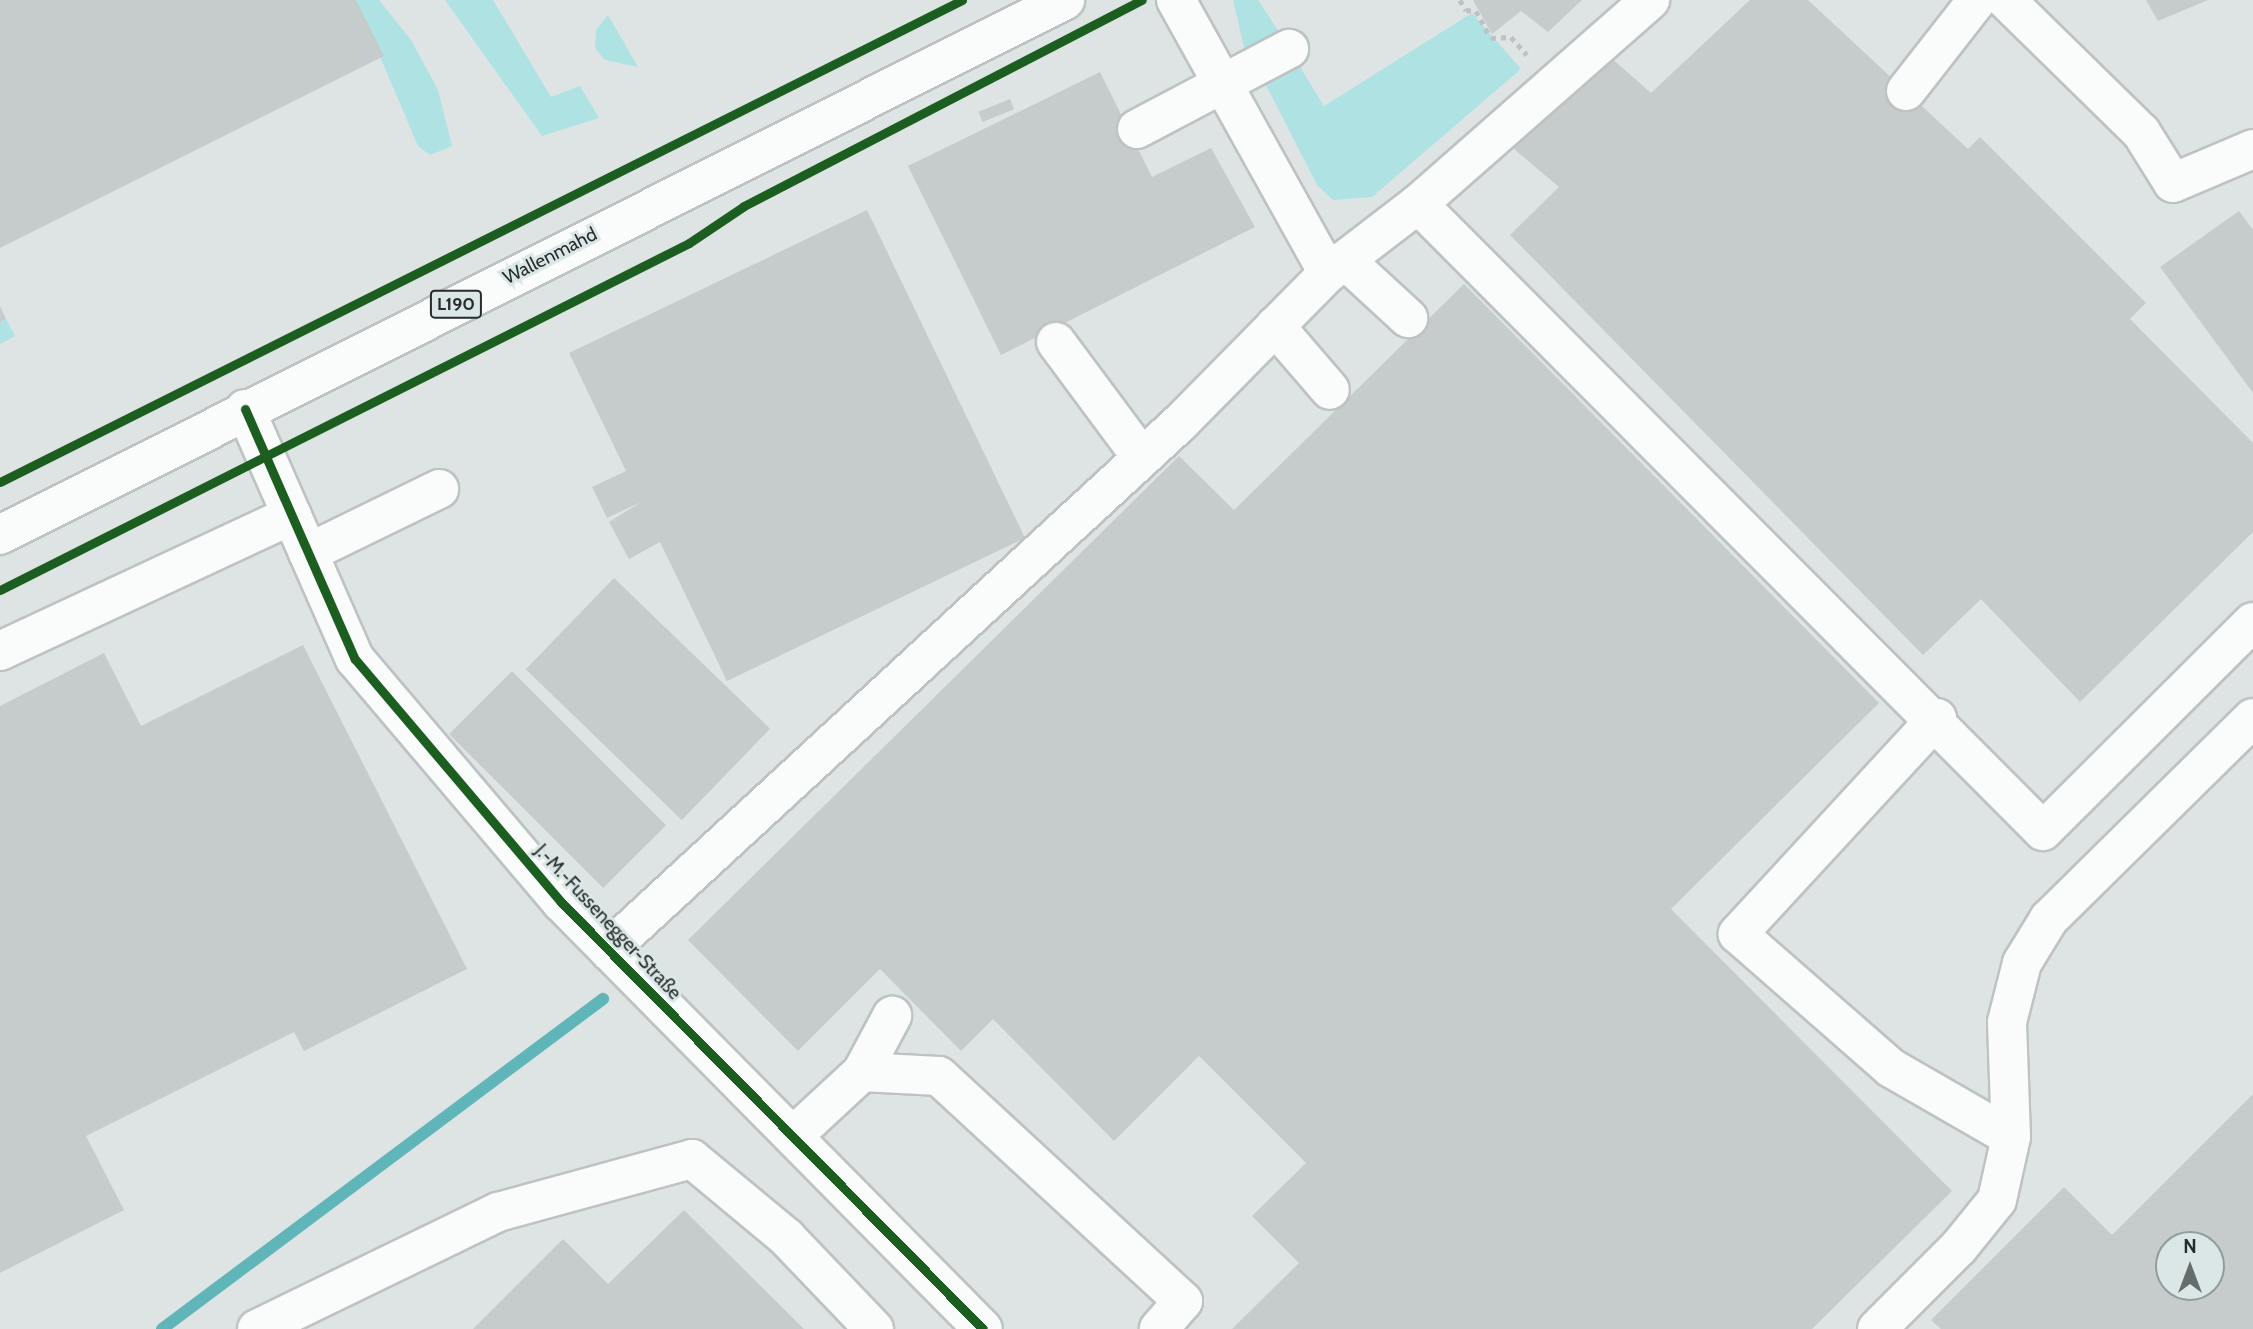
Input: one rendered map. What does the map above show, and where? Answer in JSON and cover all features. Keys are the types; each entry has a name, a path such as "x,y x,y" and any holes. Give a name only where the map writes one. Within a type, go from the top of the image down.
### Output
{"street":[{"name":"Wallenmahd","path":"0,535 245,409 1065,0"},
{"path":"1176,0 1222,85 1337,267 1408,318"},
{"path":"608,950 1142,458 1337,267 1418,204 1650,0"},
{"path":"1906,91 1977,0"},
{"path":"2006,0 2141,132 2173,183 2253,149"},
{"path":"1137,129 1289,49"},
{"path":"1418,204 1937,718 2043,831 2253,622"},
{"path":"1275,326 1330,390"},
{"path":"1056,342 1142,458"},
{"name":"J.-M.-Fussenegger-Straße","path":"245,409 355,659 608,950 983,1329"},
{"path":"308,553 439,489"},
{"path":"0,652 292,514"},
{"path":"1937,718 1738,934 1891,1068 2011,1137"},
{"path":"1877,1329 1959,1247 1997,1199 2011,1137 2007,1022 2022,963 2049,919 2253,718"},
{"path":"793,1136 862,1072 892,1016"},
{"path":"862,1072 939,1076 1183,1301 1159,1329"},
{"path":"257,1329 498,1213 692,1159 787,1238 874,1329"}],"path":[{"path":"1460,0 1465,10 1476,10 1490,38 1510,37 1538,66"}],"shaded area":[{"path":"356,0 379,0 411,40 438,90 452,146 430,155 418,146"},
{"path":"445,0 493,0 551,97 580,86 599,118 542,136"},
{"path":"1233,0 1258,0 1279,32 1245,51"},
{"path":"1472,13 1521,69 1372,197 1333,200 1317,185 1266,85 1300,67 1324,106"},
{"path":"608,15 638,67 605,60 595,48 596,30"},
{"path":"6,319 15,336 0,344 0,322"}],"building":[{"path":"0,0 356,0 384,56 0,248"},
{"path":"1473,0 1582,0 1548,32 1521,11 1492,34"},
{"path":"1750,0 1808,0 1968,149 1980,137 2146,303 2130,319 2253,443 2253,532 2080,702 1981,599 1923,655 1510,235 1559,187 1514,149 1601,49 1651,93"},
{"path":"2146,0 2208,0 2158,21"},
{"path":"1100,72 1152,177 1211,148 1255,227 1001,355 908,166"},
{"path":"1010,99 1014,109 983,122 978,112"},
{"path":"867,210 1025,538 727,681 660,542 629,559 609,522 641,502 607,518 592,487 626,471 569,353"},
{"path":"2239,211 2253,230 2253,393 2160,267"},
{"path":"1464,284 1879,703 1671,909 1952,1191 1812,1329 1232,1329 1299,1263 1252,1216 1306,1163 1199,1056 1114,1141 993,1019 961,1051 880,969 798,1051 688,940 1179,456 1234,510"},
{"path":"0,306 6,319 0,322"},
{"path":"614,578 770,729 682,820 526,669"},
{"path":"303,645 467,969 304,1051 294,1032 86,1136 124,1210 0,1273 0,706 104,653 141,726"},
{"path":"512,671 666,825 603,888 449,734"},
{"path":"2253,1094 2253,1329 1941,1329 1931,1320 2064,1187 2112,1235"},
{"path":"684,1210 804,1329 473,1329 563,1239 608,1284"}],"waterway":[{"path":"162,1329 603,999"}],"cycle path":[{"path":"0,482 962,0"},
{"path":"0,590 689,243 744,206 1142,0"},
{"path":"245,409 355,659 561,902 983,1329"}]}
